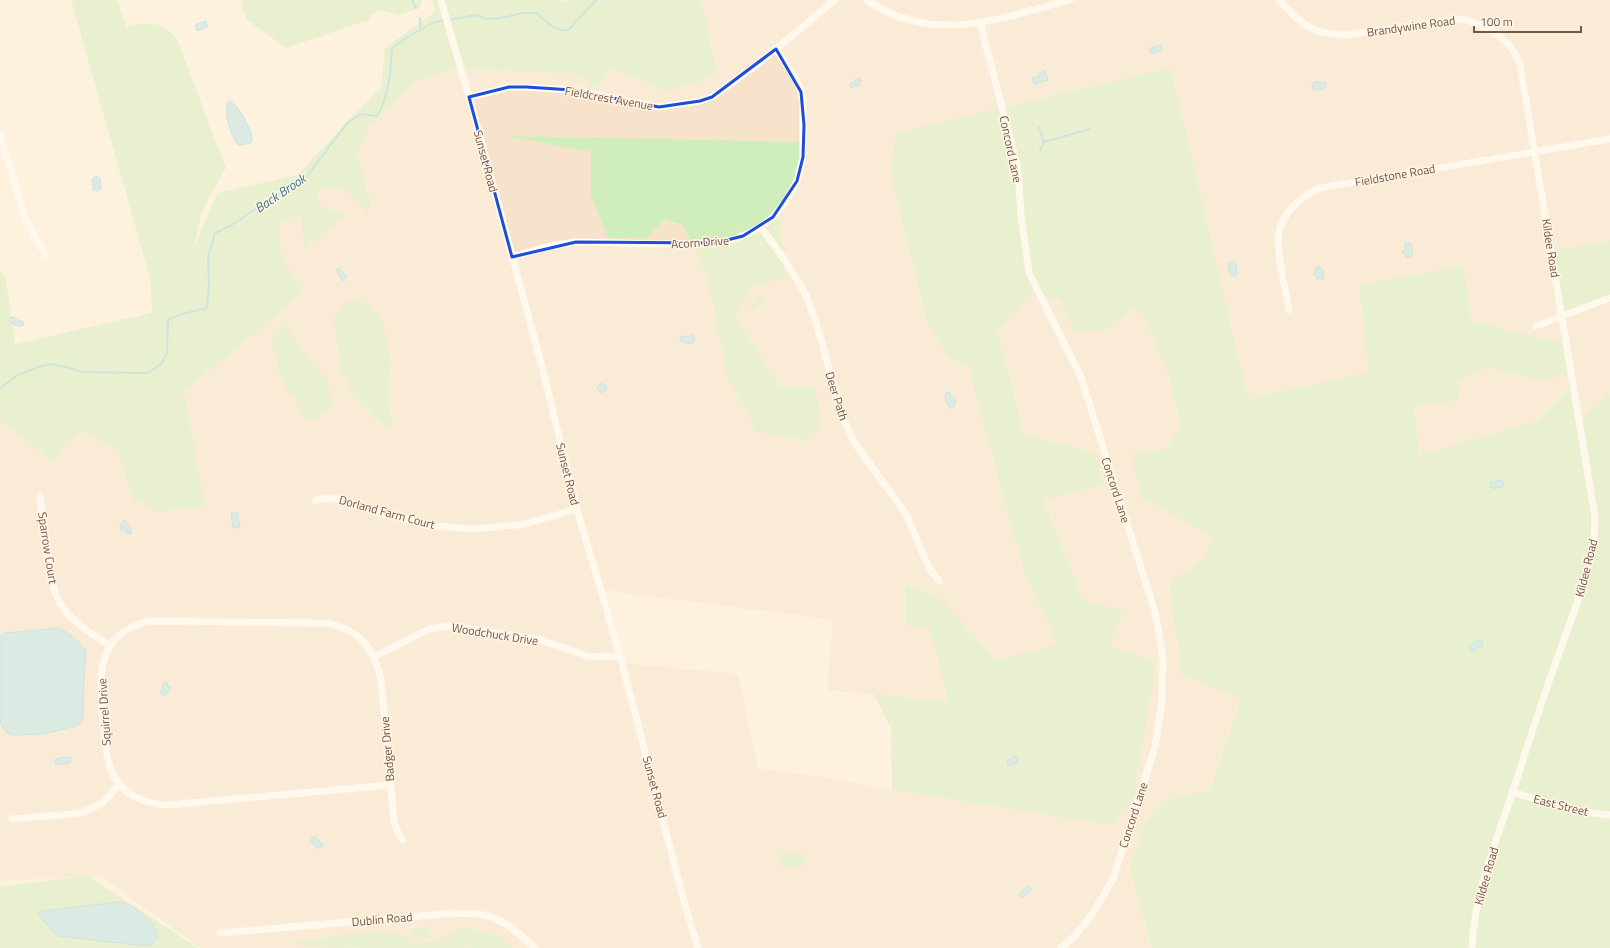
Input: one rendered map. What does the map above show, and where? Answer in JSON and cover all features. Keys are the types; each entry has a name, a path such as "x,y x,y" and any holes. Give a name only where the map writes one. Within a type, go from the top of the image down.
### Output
{"street":[{"name":"Sunset Road","path":"441,0 469,97 540,359 577,509 620,656 686,909 698,948"},
{"name":"Fieldcrest Avenue","path":"469,97 509,88 526,87 572,90 659,107 700,101 712,97 776,49 835,0"},
{"path":"867,0 880,9 910,21 936,26 960,26 980,23 1070,0"},
{"name":"Brandywine Road","path":"1279,0 1296,19 1308,27 1318,32 1332,35 1346,35 1461,19 1474,22 1496,33 1510,46 1520,64 1535,151"},
{"name":"Concord Lane","path":"980,23 1018,169 1021,215 1030,273 1081,377 1155,612 1163,657 1162,701 1155,747 1113,879 1091,916 1074,937 1061,948"},
{"name":"Acorn Drive","path":"512,257 551,246 576,242 658,244 716,243 736,239 761,227 786,201 797,181 802,157 803,102 801,92 797,81 776,49"},
{"path":"0,136 26,220 44,255"},
{"name":"Fieldstone Road","path":"1289,310 1279,254 1279,233 1288,213 1297,201 1306,194 1320,188 1610,139"},
{"name":"Kildee Road","path":"1472,948 1472,929 1481,886 1551,673 1583,584 1594,538 1594,517 1535,151"},
{"name":"Deer Path","path":"761,227 784,258 805,293 816,322 842,416 854,442 906,514 929,568 939,581"},
{"path":"1536,326 1610,298"},
{"name":"Sparrow Court","path":"40,497 51,580 56,596 62,608 71,617 82,627 111,646"},
{"name":"Dorland Farm Court","path":"315,500 330,498 342,500 382,514 434,526 474,529 525,524 577,509"},
{"name":"Squirrel Drive","path":"374,657 370,648 356,634 335,625 149,621 131,627 111,646 102,663 100,685 107,754 114,776 128,792 145,802 167,805 391,785"},
{"name":"Woodchuck Drive","path":"374,657 429,629 449,626 538,639 590,657 620,656"},
{"name":"Badger Drive","path":"374,657 381,680 394,821 403,840"},
{"path":"12,819 82,813 102,803 120,784"},
{"name":"East Street","path":"1512,792 1577,811 1610,815"},
{"name":"Dublin Road","path":"220,933 457,913 489,916 522,936 534,948"}],"highlighted area":[{"path":"776,49 801,92 804,125 803,157 797,181 773,217 743,236 715,243 576,242 512,257 469,97 509,87 526,87 572,90 659,107 700,101 712,97"}],"shaded area":[{"path":"701,0 1610,0 1610,241 1551,251 1561,320 1610,303 1610,393 1585,416 1576,418 1571,387 1537,421 1419,456 1414,406 1457,400 1457,381 1489,367 1540,381 1564,344 1472,321 1463,267 1359,285 1369,372 1248,399 1171,68 948,356 968,366 1023,568 1059,644 996,660 941,599 907,584 906,625 929,627 948,702 827,690 833,620 602,590 623,663 738,674 758,768 830,778 892,790 1112,825 1110,647 1123,610 1083,600 1044,499 1104,484 1024,436 997,329 1029,296 1060,299 1107,329 1132,308 1143,316 1166,367 1177,409 1179,427 1141,498 1212,536 1205,558 1169,584 1241,699 1210,790 1165,800 1144,822 1139,841 1129,867 1152,948 200,948 101,876 0,881 0,425 4,423 53,462 71,439 82,430 118,451 132,498 204,506 184,392 304,292 281,256 280,225 301,212 304,249 345,214 318,204 318,190 343,187 367,213 371,204 357,155 369,127 417,81 453,68 577,74 596,88 611,68 668,92","holes":["508,136 795,191 778,211 786,277 751,288 734,314 780,387 753,431 752,420 728,379 707,276 683,225 663,220 647,238 591,195 591,152"]}],"green space":[{"path":"71,0 117,0 126,27 141,24 154,24 165,28 177,39 226,168 202,211 193,251 217,193 297,175 381,87 385,48 436,11 432,0 558,0 559,2 568,0 701,0 717,75 668,92 611,68 596,88 577,74 453,68 417,81 369,127 357,155 371,204 367,213 343,187 318,190 318,204 346,215 304,250 301,213 280,224 281,256 304,292 184,392 205,506 158,512 132,498 118,451 82,430 71,439 53,462 4,423 0,425 0,269 6,280 15,344 152,313 150,278"},
{"path":"242,0 422,0 420,8 398,15 383,10 370,14 371,19 286,48 247,20 243,11"},
{"path":"1171,68 1248,399 1369,372 1359,285 1463,266 1472,321 1564,344 1569,373 1540,381 1489,367 1457,381 1458,400 1414,406 1419,455 1537,421 1571,387 1576,418 1585,416 1610,393 1610,948 1152,948 1129,867 1139,841 1144,822 1165,800 1210,790 1241,699 1182,674 1169,584 1205,558 1212,536 1141,498 1132,455 1166,449 1179,427 1177,409 1166,367 1143,316 1132,308 1107,329 1075,333 1060,299 1029,296 997,330 1024,435 1094,452 1104,484 1044,500 1083,600 1123,610 1110,647 1156,661 1134,797 1112,825 892,790 891,729 874,694 948,702 929,627 906,625 906,584 941,599 996,660 1058,644 1023,568 968,366 948,356 927,320 891,173 896,133"},
{"path":"505,136 802,142 795,191 778,211 787,277 751,288 734,314 780,387 815,386 821,424 806,440 753,431 752,420 728,379 707,276 683,225 664,220 647,238 608,238 591,195 591,152"},
{"path":"1610,241 1610,303 1561,321 1550,251"},
{"path":"759,295 764,300 753,309 748,304"},
{"path":"355,300 371,305 383,323 391,358 389,392 392,432 375,418 347,388 347,379 340,370 334,317 345,303"},
{"path":"285,325 296,342 328,381 332,407 314,421 301,416 297,402 286,390 278,371 278,356 271,345 274,331"},
{"path":"779,854 805,854 805,866 779,866"},
{"path":"88,876 198,948 0,948 0,886"},
{"path":"429,926 430,937 411,939 410,929"},
{"path":"465,927 503,938 513,948 471,948 468,946 465,948 334,948 293,943 348,934 386,932 420,943 427,943 440,939"}],"water":[{"path":"206,21 208,27 197,31 195,25"},
{"path":"1161,45 1162,51 1150,54 1150,48"},
{"path":"1045,71 1048,80 1034,84 1032,78 1040,76 1040,73"},
{"path":"860,78 860,85 851,88 849,84"},
{"path":"1314,82 1325,82 1327,84 1323,90 1313,89 1312,87"},
{"path":"229,101 237,107 245,119 251,132 252,142 244,145 238,145 235,141 230,130 226,110"},
{"path":"95,176 100,178 101,189 97,191 93,190 92,179"},
{"path":"1407,242 1412,245 1412,257 1406,258 1405,253 1402,251 1405,249 1404,244"},
{"path":"1234,261 1236,263 1237,273 1236,275 1232,276 1228,265 1230,262"},
{"path":"1316,267 1320,267 1322,269 1324,274 1323,279 1317,279 1317,276 1313,275"},
{"path":"339,268 346,276 344,281 336,270"},
{"path":"11,317 23,321 24,325 14,325 9,320"},
{"path":"691,334 695,337 694,342 688,344 680,341 681,336 688,337"},
{"path":"600,384 604,384 606,388 604,392 600,392 598,390 598,386"},
{"path":"949,392 956,401 953,408 950,408 945,400 946,393"},
{"path":"1502,480 1504,486 1492,489 1490,487 1490,483"},
{"path":"231,513 238,513 240,527 233,528"},
{"path":"124,520 131,529 131,534 127,534 125,530 120,529 120,525"},
{"path":"58,628 74,637 86,651 83,719 77,726 43,734 11,735 3,729 0,720 0,637 4,633"},
{"path":"1475,641 1483,641 1482,647 1478,647 1472,652 1469,647"},
{"path":"167,682 168,687 171,688 165,696 161,694 160,691 163,683"},
{"path":"1015,756 1018,759 1017,763 1011,766 1008,765 1007,761"},
{"path":"65,757 71,758 70,763 58,765 55,763 56,759"},
{"path":"314,836 323,844 321,848 317,848 312,843 311,839"},
{"path":"1028,885 1032,889 1022,898 1019,894"},
{"path":"118,902 137,910 154,926 158,938 151,945 147,946 58,936 38,914 39,912 43,911"}],"waterway":[{"path":"412,0 416,8"},
{"name":"Back Brook","path":"0,389 16,376 38,367 51,364 67,367 81,372 148,373 161,364 167,354 168,320 181,314 207,308 209,285 208,257 215,233 230,226 307,176 347,123 361,114 377,116 387,92 392,48 406,38 434,22 477,15 485,19 500,18 524,13 537,13 555,28 568,30 596,0"},
{"path":"420,18 420,30"},
{"path":"1039,127 1044,142 1040,151"},
{"path":"1044,142 1090,129"}]}
